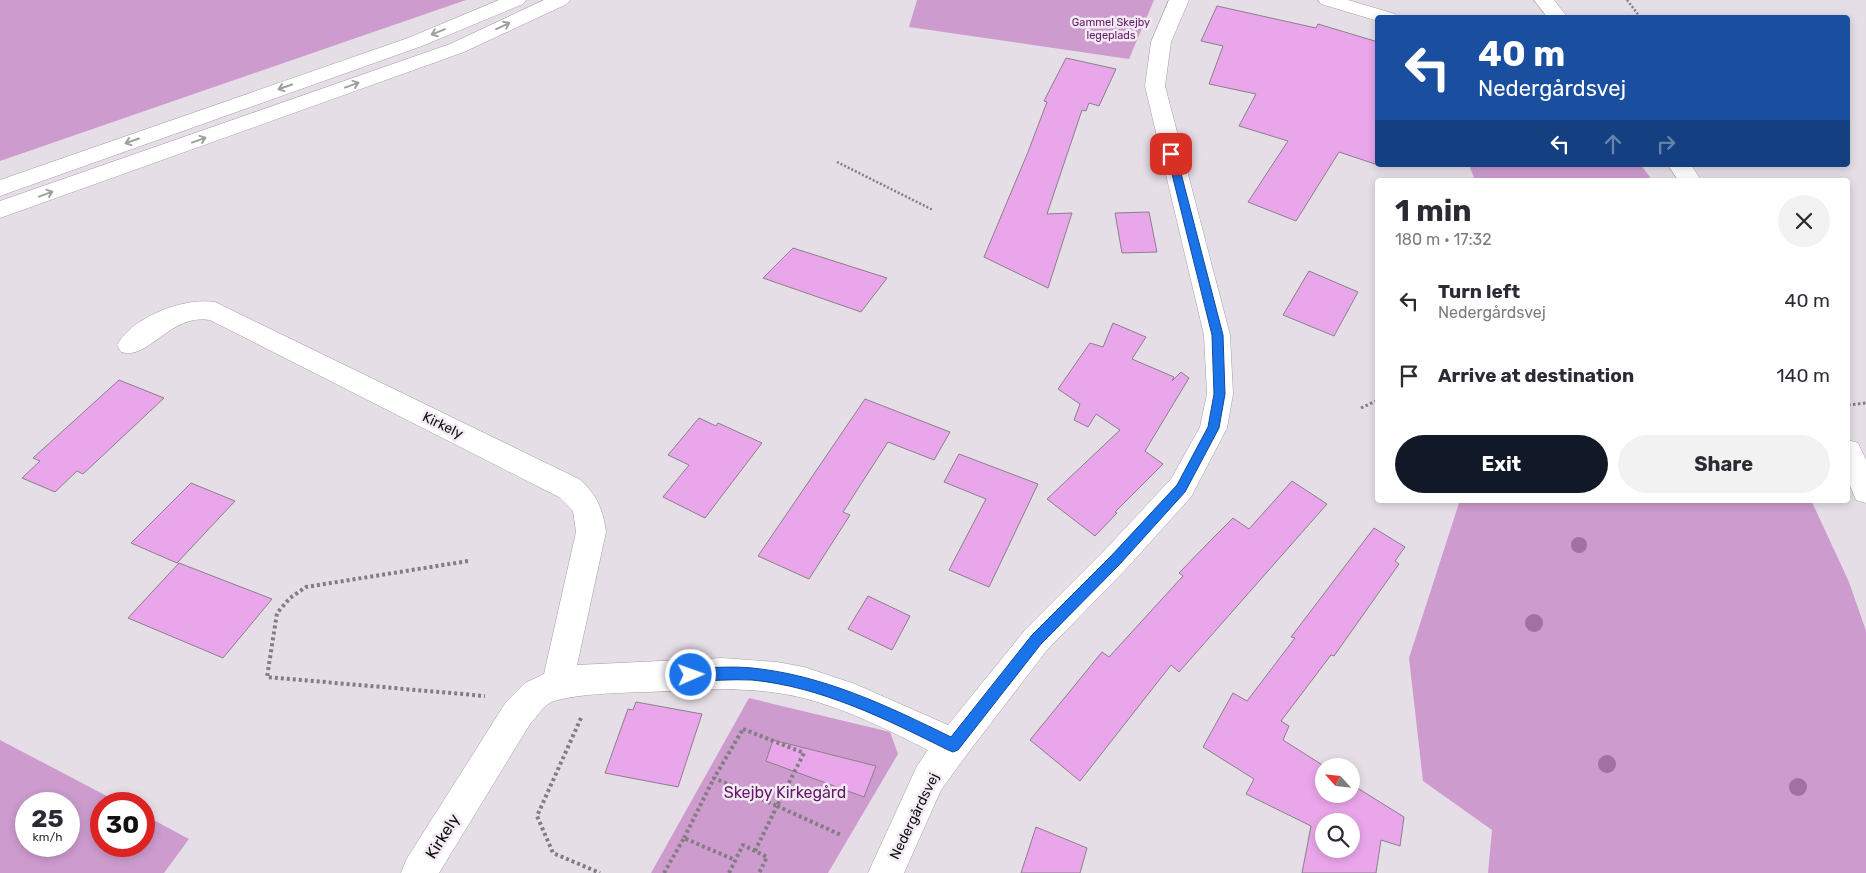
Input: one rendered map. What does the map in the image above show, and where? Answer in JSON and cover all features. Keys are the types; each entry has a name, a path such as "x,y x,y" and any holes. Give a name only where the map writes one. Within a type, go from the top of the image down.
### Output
{"street":[{"path":"0,188 415,42 516,0"},
{"path":"0,210 457,48 560,0"},
{"name":"Nedergårdsvej","path":"886,873 929,778 953,745 1036,640 1116,560 1181,488 1213,428 1220,394 1217,335 1156,86 1161,42 1179,0"},
{"path":"1328,0 1378,15"},
{"path":"1544,0 1557,15"},
{"path":"1680,167 1689,178"},
{"name":"Kirkely","path":"130,345 169,317 185,310 201,308 215,311 570,488 583,499 589,512 591,532 544,693 518,713 419,873"},
{"path":"1850,455 1866,491"},
{"path":"544,693 595,680 751,674 790,680 874,706 953,745"}],"path":[{"path":"1627,0 1638,15"},
{"path":"837,162 933,210"},
{"path":"1361,408 1375,401"},
{"path":"1850,404 1866,404"},
{"path":"468,560 306,587 290,598 277,613 267,677 544,693"},
{"path":"595,680 576,730 538,816 553,853 600,873"},
{"path":"664,873 714,778 743,729 804,753 755,851"},
{"path":"714,778 841,835"},
{"path":"684,838 735,860"},
{"path":"728,873 743,845 767,856 760,873"}],"green space":[{"path":"0,0 466,0 0,161"},
{"name":"Gammel Skejby legeplads","path":"917,0 1154,0 1129,59 909,27"},
{"path":"1470,167 1642,167 1651,178 1474,178"},
{"path":"1459,503 1812,503 1849,582 1866,631 1866,873 1488,873 1492,830 1423,781 1409,658"},
{"name":"Skejby Kirkegård","path":"749,698 890,732 898,754 828,873 651,873"},
{"path":"0,740 99,792 90,792 90,857 155,857 155,821 189,839 164,873 0,873"}],"building":[{"path":"1217,6 1316,28 1318,24 1375,41 1375,164 1339,152 1296,221 1248,202 1288,141 1239,126 1256,94 1209,84 1223,46 1201,41"},
{"path":"1066,58 1116,69 1099,106 1089,103 1086,111 1082,110 1047,214 1072,213 1048,288 984,257 1028,152 1047,102 1044,101"},
{"path":"1149,212 1157,252 1122,253 1115,213"},
{"path":"793,248 887,278 861,312 763,278"},
{"path":"1309,271 1358,292 1334,336 1283,315"},
{"path":"1113,323 1146,337 1132,359 1174,377 1172,381 1181,372 1189,378 1145,451 1163,464 1115,512 1117,513 1095,536 1047,499 1120,430 1096,414 1088,427 1074,420 1080,404 1058,389 1090,343 1103,347"},
{"path":"119,380 164,398 83,474 77,471 55,492 22,478 40,461 33,458"},
{"path":"865,399 950,432 934,460 888,442 843,512 850,515 809,579 758,556"},
{"path":"699,418 716,426 718,423 762,443 705,518 663,497 689,465 668,455"},
{"path":"959,454 1038,484 989,587 949,570 986,499 944,482"},
{"path":"1292,481 1327,504 1179,672 1171,665 1080,781 1030,740 1102,652 1109,657 1183,576 1179,573 1233,518 1249,529"},
{"path":"191,483 235,501 177,563 131,543"},
{"path":"1374,528 1405,547 1395,561 1399,564 1334,656 1331,655 1281,721 1289,726 1283,740 1315,760 1315,803 1360,803 1360,790 1404,817 1400,846 1381,840 1376,873 1302,873 1311,826 1246,794 1254,779 1203,747 1233,693 1247,701 1295,638 1291,637"},
{"path":"179,563 272,599 223,658 128,618"},
{"path":"868,596 910,616 892,650 848,629"},
{"path":"636,702 702,714 678,787 605,773 628,709 633,710"},
{"path":"773,740 876,766 864,797 766,761"},
{"path":"1036,827 1087,848 1080,873 1021,873"}],"route":[{"path":"691,675 751,674 790,680 874,706 953,745 1036,640 1116,560 1181,488 1213,428 1220,394 1217,335 1199,258 1171,154"}]}
